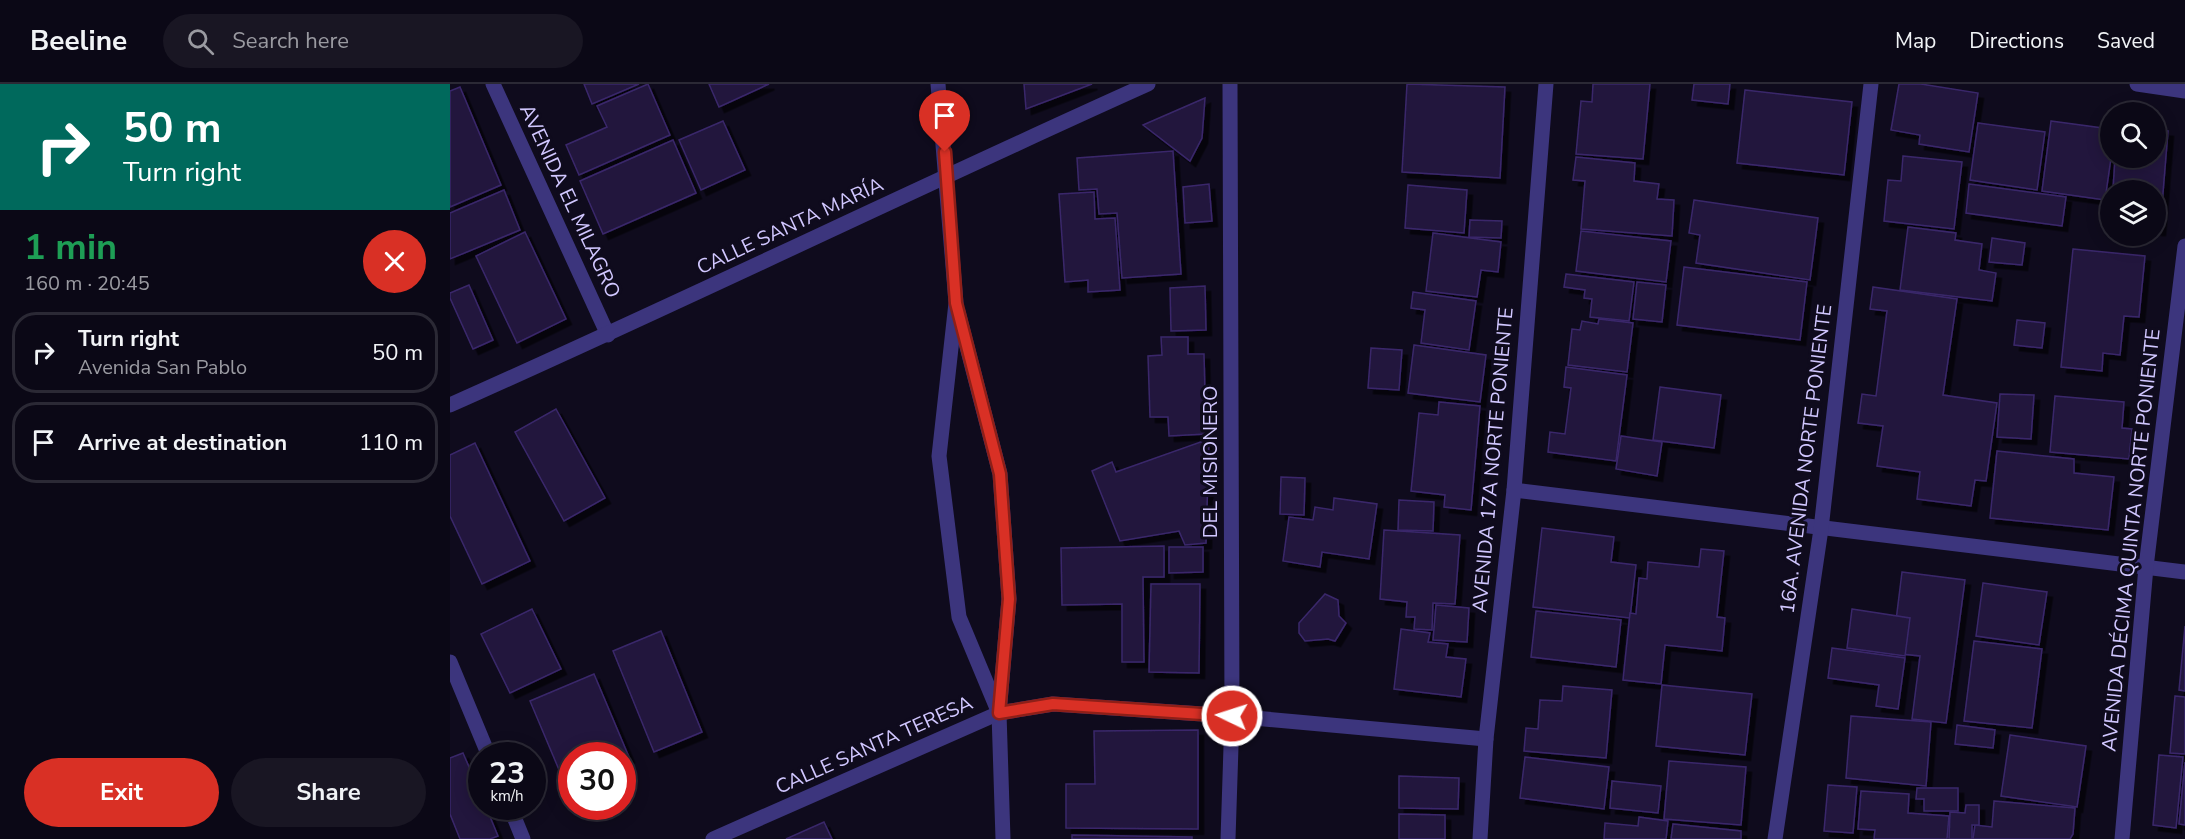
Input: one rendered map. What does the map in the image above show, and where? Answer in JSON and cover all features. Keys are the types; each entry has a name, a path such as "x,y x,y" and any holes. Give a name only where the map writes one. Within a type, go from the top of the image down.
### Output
{"street":[{"name":"AVENIDA EL MILAGRO","path":"493,84 608,335"},
{"path":"938,84 956,303 939,456 959,617 999,713"},
{"name":"CALLE SANTA MARÍA","path":"450,405 608,335 947,175 1148,84"},
{"name":"DEL MISIONERO","path":"1228,839 1232,716 1230,84"},
{"name":"AVENIDA 17A NORTE PONIENTE","path":"1480,839 1486,739 1514,490 1546,84"},
{"name":"16A. AVENIDA NORTE PONIENTE","path":"1775,839 1821,530 1870,84"},
{"path":"2138,84 2185,91"},
{"name":"AVENIDA DÉCIMA QUINTA NORTE PONIENTE","path":"2122,839 2146,567 2185,246"},
{"path":"956,303 1000,474 1009,599 999,713 1003,839"},
{"path":"1514,490 1821,530 2185,572"},
{"path":"450,662 483,742"},
{"name":"CALLE SANTA TERESA","path":"713,839 999,713 1053,704 1232,716 1486,739"},
{"path":"516,820 524,839"}],"building":[{"path":"584,84 639,84 592,104"},
{"path":"648,84 670,135 579,175 566,145 607,127 597,106"},
{"path":"709,84 769,84 719,107"},
{"path":"1024,84 1092,84 1026,109"},
{"path":"1407,84 1505,87 1500,178 1402,172"},
{"path":"1593,84 1650,84 1643,159 1576,154 1581,101 1592,102"},
{"path":"1694,84 1730,84 1728,104 1692,100"},
{"path":"1899,84 1921,84 1978,93 1969,152 1919,144 1920,135 1891,130"},
{"path":"460,87 501,185 450,207 450,91"},
{"path":"1745,90 1852,102 1844,175 1737,163"},
{"path":"1205,98 1202,138 1190,161 1143,125"},
{"path":"723,121 745,170 701,190 679,140"},
{"path":"2051,121 2100,128 2100,168 2110,168 2108,180 2100,180 2100,199 2042,191"},
{"path":"1978,123 2045,132 2037,190 1970,180"},
{"path":"2166,131 2168,131 2166,156"},
{"path":"673,140 696,193 603,234 580,181"},
{"path":"1173,151 1181,274 1122,278 1117,213 1099,214 1097,189 1079,190 1077,158"},
{"path":"1903,156 1962,162 1954,229 1884,221 1888,180 1901,181"},
{"path":"1576,157 1635,163 1634,181 1659,184 1657,199 1674,200 1672,236 1581,229 1585,181 1573,180"},
{"path":"2114,168 2165,168 2164,180 2114,180"},
{"path":"1209,184 1212,221 1185,223 1183,187"},
{"path":"1969,184 2066,197 2062,226 1966,213"},
{"path":"1408,185 1467,190 1464,233 1405,228"},
{"path":"504,190 520,230 450,259 450,213"},
{"path":"1094,192 1095,219 1115,218 1120,290 1088,292 1088,280 1065,282 1059,194"},
{"path":"1694,200 1818,218 1810,280 1696,263 1700,235 1689,233"},
{"path":"1470,220 1502,221 1501,238 1469,237"},
{"path":"1908,227 1956,233 1955,240 1982,244 1979,270 1996,273 1992,301 1900,290"},
{"path":"1581,231 1671,241 1666,282 1576,271"},
{"path":"525,232 566,319 517,343 476,256"},
{"path":"1433,233 1501,242 1498,272 1481,270 1477,297 1426,291"},
{"path":"1992,238 2025,243 2022,265 1989,262"},
{"path":"2073,249 2145,256 2139,317 2124,316 2120,355 2103,353 2102,371 2061,367"},
{"path":"1684,267 1807,282 1800,340 1677,325"},
{"path":"1566,274 1634,282 1629,321 1590,317 1592,299 1584,298 1585,290 1564,287"},
{"path":"1637,282 1666,285 1662,322 1633,319"},
{"path":"469,285 493,340 473,349 450,298 450,293"},
{"path":"1205,286 1206,330 1171,331 1170,288"},
{"path":"1873,287 1957,299 1943,395 1997,403 1986,481 1975,480 1971,506 1917,499 1920,472 1877,466 1883,426 1858,423 1862,394 1876,396 1887,311 1870,309"},
{"path":"1413,292 1476,301 1469,350 1421,343 1425,310 1411,308"},
{"path":"1599,319 1633,323 1627,372 1568,365 1572,329 1580,330 1582,321 1598,324"},
{"path":"2017,320 2045,323 2042,348 2014,345"},
{"path":"1161,337 1188,337 1188,354 1204,354 1206,434 1169,436 1168,417 1150,417 1148,356 1162,355"},
{"path":"1414,345 1486,355 1480,402 1408,393"},
{"path":"1371,348 1402,350 1399,390 1368,388"},
{"path":"1566,367 1627,375 1616,461 1548,452 1550,432 1565,434 1571,388 1564,387"},
{"path":"1660,387 1721,395 1714,448 1653,440"},
{"path":"2000,394 2034,395 2031,439 1997,437"},
{"path":"2055,396 2124,402 2122,428 2132,429 2129,459 2050,452"},
{"path":"1439,402 1480,406 1471,510 1444,507 1445,495 1411,491 1419,413 1438,415"},
{"path":"556,409 605,498 564,521 515,432"},
{"path":"1621,436 1662,442 1657,476 1616,469"},
{"path":"1209,439 1206,543 1185,545 1179,531 1120,541 1092,471 1112,462 1116,472"},
{"path":"475,443 530,561 482,584 450,516 450,455"},
{"path":"1997,451 2074,459 2074,473 2114,477 2108,530 1990,518"},
{"path":"1281,477 1305,478 1304,515 1280,514"},
{"path":"1334,498 1377,504 1369,559 1322,552 1320,567 1283,561 1289,517 1313,520 1315,507 1333,510"},
{"path":"1399,500 1434,502 1433,531 1398,530"},
{"path":"1542,528 1614,537 1611,562 1636,565 1630,618 1533,607"},
{"path":"1384,530 1460,535 1455,604 1433,603 1432,630 1414,629 1415,617 1406,617 1407,602 1380,599"},
{"path":"1164,546 1164,577 1143,577 1144,662 1122,662 1122,604 1062,605 1061,548"},
{"path":"1169,547 1203,547 1203,572 1169,573"},
{"path":"1701,549 1724,551 1717,617 1725,618 1722,651 1665,645 1661,684 1623,680 1630,613 1636,614 1639,578 1647,579 1648,562 1699,567"},
{"path":"1902,572 1965,580 1946,723 1912,719 1920,656 1892,653"},
{"path":"1983,583 2047,592 2039,645 1976,636"},
{"path":"1151,584 1200,584 1199,673 1149,672"},
{"path":"1325,594 1338,600 1339,616 1346,623 1335,641 1328,639 1305,641 1299,633 1299,623"},
{"path":"1436,605 1469,608 1467,642 1433,640"},
{"path":"532,609 561,669 510,693 481,634"},
{"path":"1852,609 1910,618 1905,656 1847,648"},
{"path":"1536,611 1621,620 1616,667 1531,657"},
{"path":"2185,626 2185,691 2179,690"},
{"path":"1401,629 1430,633 1428,642 1448,644 1446,657 1466,659 1461,697 1394,689"},
{"path":"661,631 702,732 654,752 613,651"},
{"path":"1974,641 2042,649 2032,728 1964,721"},
{"path":"1832,648 1905,658 1898,709 1876,706 1879,685 1828,678"},
{"path":"594,674 623,742 558,742 558,767 530,701"},
{"path":"1662,685 1752,694 1745,755 1656,746"},
{"path":"1563,686 1612,690 1606,758 1524,751 1526,728 1538,729 1540,700 1562,701"},
{"path":"2175,696 2185,697 2185,754 2170,753"},
{"path":"1851,716 1931,722 1926,786 1846,778"},
{"path":"1957,725 1995,730 1993,748 1955,744"},
{"path":"1198,730 1198,829 1066,828 1066,784 1095,784 1094,731"},
{"path":"2010,735 2086,746 2077,807 2001,796"},
{"path":"463,753 468,765 468,820 491,820 498,836 490,839 460,839 450,814 450,758"},
{"path":"2159,755 2183,757 2176,828 2153,825"},
{"path":"1525,757 1609,767 1604,809 1520,798"},
{"path":"1669,761 1746,767 1741,825 1664,819"},
{"path":"2185,762 2185,825 2179,824"},
{"path":"1399,776 1459,778 1458,809 1399,808"},
{"path":"1612,781 1661,786 1658,813 1610,808"},
{"path":"1828,785 1857,787 1853,833 1824,831"},
{"path":"1917,788 1958,788 1958,811 1924,811 1924,799 1916,799"},
{"path":"1861,791 1909,794 1908,813 1949,816 1947,839 1874,839 1875,830 1858,829"},
{"path":"1994,801 2075,808 2073,834 2070,839 1973,839 1975,825 1992,827"},
{"path":"1966,805 1979,805 1979,825 1972,825 1972,839 1949,839 1950,812 1965,813"},
{"path":"1399,814 1445,815 1445,839 1399,839"},
{"path":"1639,817 1668,821 1666,839 1604,839 1605,823 1638,826"},
{"path":"824,822 832,839 786,839"},
{"path":"1673,824 1741,831 1741,839 1671,839"},
{"path":"1072,835 1192,837 1192,839 1072,839"}],"route":[{"path":"945,152 956,303 1000,474 1009,599 999,713 1053,704 1232,716"}]}
